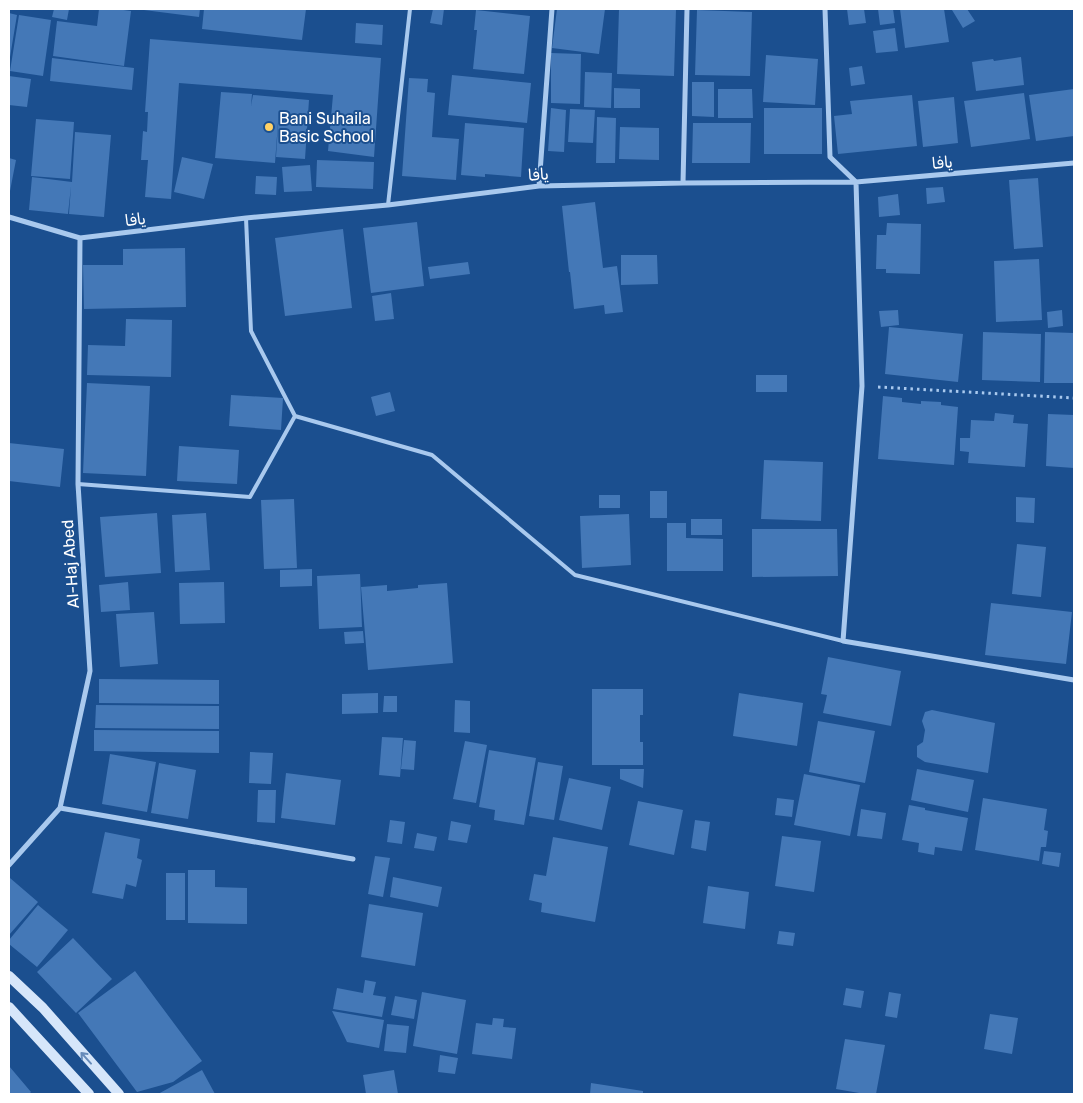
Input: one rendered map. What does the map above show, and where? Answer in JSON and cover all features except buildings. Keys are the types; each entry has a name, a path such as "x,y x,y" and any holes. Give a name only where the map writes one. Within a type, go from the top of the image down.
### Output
{"main road":[{"path":"9,976 43,1008 119,1094"},
{"path":"9,1007 89,1094"}],"street":[{"path":"539,186 552,9"},
{"path":"682,183 687,9"},
{"path":"825,9 830,157 856,182 862,386 843,641 1074,680"},
{"name":"يافا","path":"9,217 80,238 246,218 388,206 539,186 856,182 1074,163"},
{"name":"Al-Haj Abed","path":"9,865 60,808 90,671 78,484 80,238"},
{"path":"60,808 353,859"}],"lane":[{"path":"388,206 410,9"},
{"path":"246,218 251,331 295,416 432,455 575,576 843,641"},
{"path":"78,484 250,497 295,416"}],"path":[{"path":"862,386 1074,398"}],"place":[{"name":"Bani Suhaila Basic School","path":"269,127"}]}
